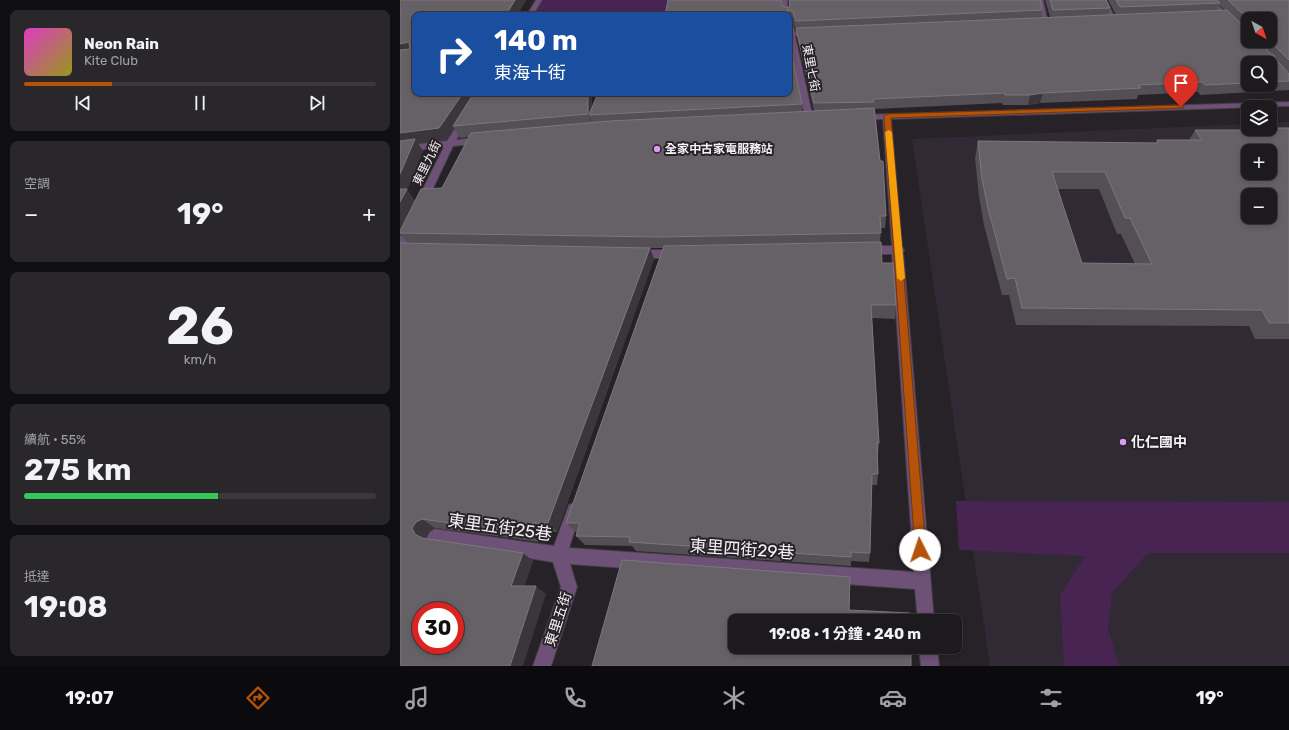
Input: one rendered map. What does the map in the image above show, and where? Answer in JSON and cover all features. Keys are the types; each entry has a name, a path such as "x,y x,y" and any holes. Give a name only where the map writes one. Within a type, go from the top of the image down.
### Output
{"street":[{"path":"532,12 539,0"},
{"path":"784,0 786,12"},
{"path":"1038,22 1049,22 1040,0"},
{"path":"1103,0 1110,20 1121,19"},
{"path":"1209,0 1220,16 1241,35"},
{"path":"792,34 824,32"},
{"name":"東里七街","path":"792,43 809,118"},
{"name":"東里九街","path":"403,249 415,216 450,143 480,96"},
{"path":"848,117 1289,104"},
{"path":"887,116 899,250 925,614"},
{"path":"400,148 489,140"},
{"path":"852,251 899,250"},
{"path":"624,254 687,254"},
{"path":"658,269 663,254"},
{"path":"558,555 580,495"},
{"name":"東里五街25巷","path":"435,537 558,555"},
{"name":"東里四街29巷","path":"558,555 923,581"},
{"name":"東里五街","path":"542,666 569,587 558,555"},
{"path":"929,654 930,666"}],"shaded area":[{"path":"543,0 766,0 674,12 536,12"},
{"name":"化仁國中","path":"1289,122 1289,666 990,666 912,139 1241,124 1241,136 1277,136 1277,123"},
{"path":"956,501 1289,502 1289,553 1148,553 1112,593 1108,628 1119,666 1064,666 1060,595 1085,556 959,550"}],"building":[{"path":"400,0 515,0 508,12 412,12 412,96 461,96 439,128 400,133 400,50 410,49 409,42 400,44"},
{"path":"668,0 781,0 782,6 788,8 790,6 789,0 1040,0 1042,10 796,21 793,12 788,9 788,12 666,12"},
{"path":"1050,0 1106,0 1110,8 1053,10"},
{"path":"1116,0 1217,0 1220,3 1120,7"},
{"path":"1228,0 1289,0 1289,60 1277,48 1277,12 1241,12"},
{"path":"1227,10 1241,24 1241,48 1265,48 1274,56 1241,56 1241,83 1205,85 1203,82 1138,85 1141,88 1030,95 1005,95 1005,93 873,99 874,102 814,103 796,28"},
{"path":"792,56 802,104 589,115 597,96 792,96"},
{"path":"1277,60 1289,74 1289,81 1277,82"},
{"path":"472,96 588,96 588,114 453,126"},
{"path":"874,108 880,161 883,161 886,216 880,216 881,233 659,237 400,233 421,189 442,188 471,133 610,121"},
{"path":"1277,128 1289,128 1289,323 1269,323 1262,310 1022,308 1015,278 1007,279 988,208 982,179 978,141 1158,143 1157,140 1202,140 1195,130 1241,130 1241,136 1277,136","holes":["1052,172 1105,172 1125,218 1130,218 1152,264 1082,263"]},
{"path":"415,139 400,174 400,141"},
{"path":"400,189 407,189 400,202"},
{"path":"881,242 882,263 893,263 896,305 871,305 879,443 877,443 878,474 872,474 870,553 851,552 851,557 629,542 630,537 576,536 580,523 566,523 664,246"},
{"path":"400,243 650,248 548,523 533,523 529,534 422,519 416,522 412,528 415,534 422,538 523,553 511,586 536,586 510,666 400,666"},
{"path":"622,560 850,577 849,610 910,613 728,614 728,654 911,654 911,666 592,666"}],"slow traffic":[{"path":"889,132 901,278"}],"place":[{"name":"全家中古家電服務站","path":"657,149"},
{"name":"化仁國中","path":"1123,442"}],"route":[{"path":"920,550 899,250 887,116 1181,107"}]}
